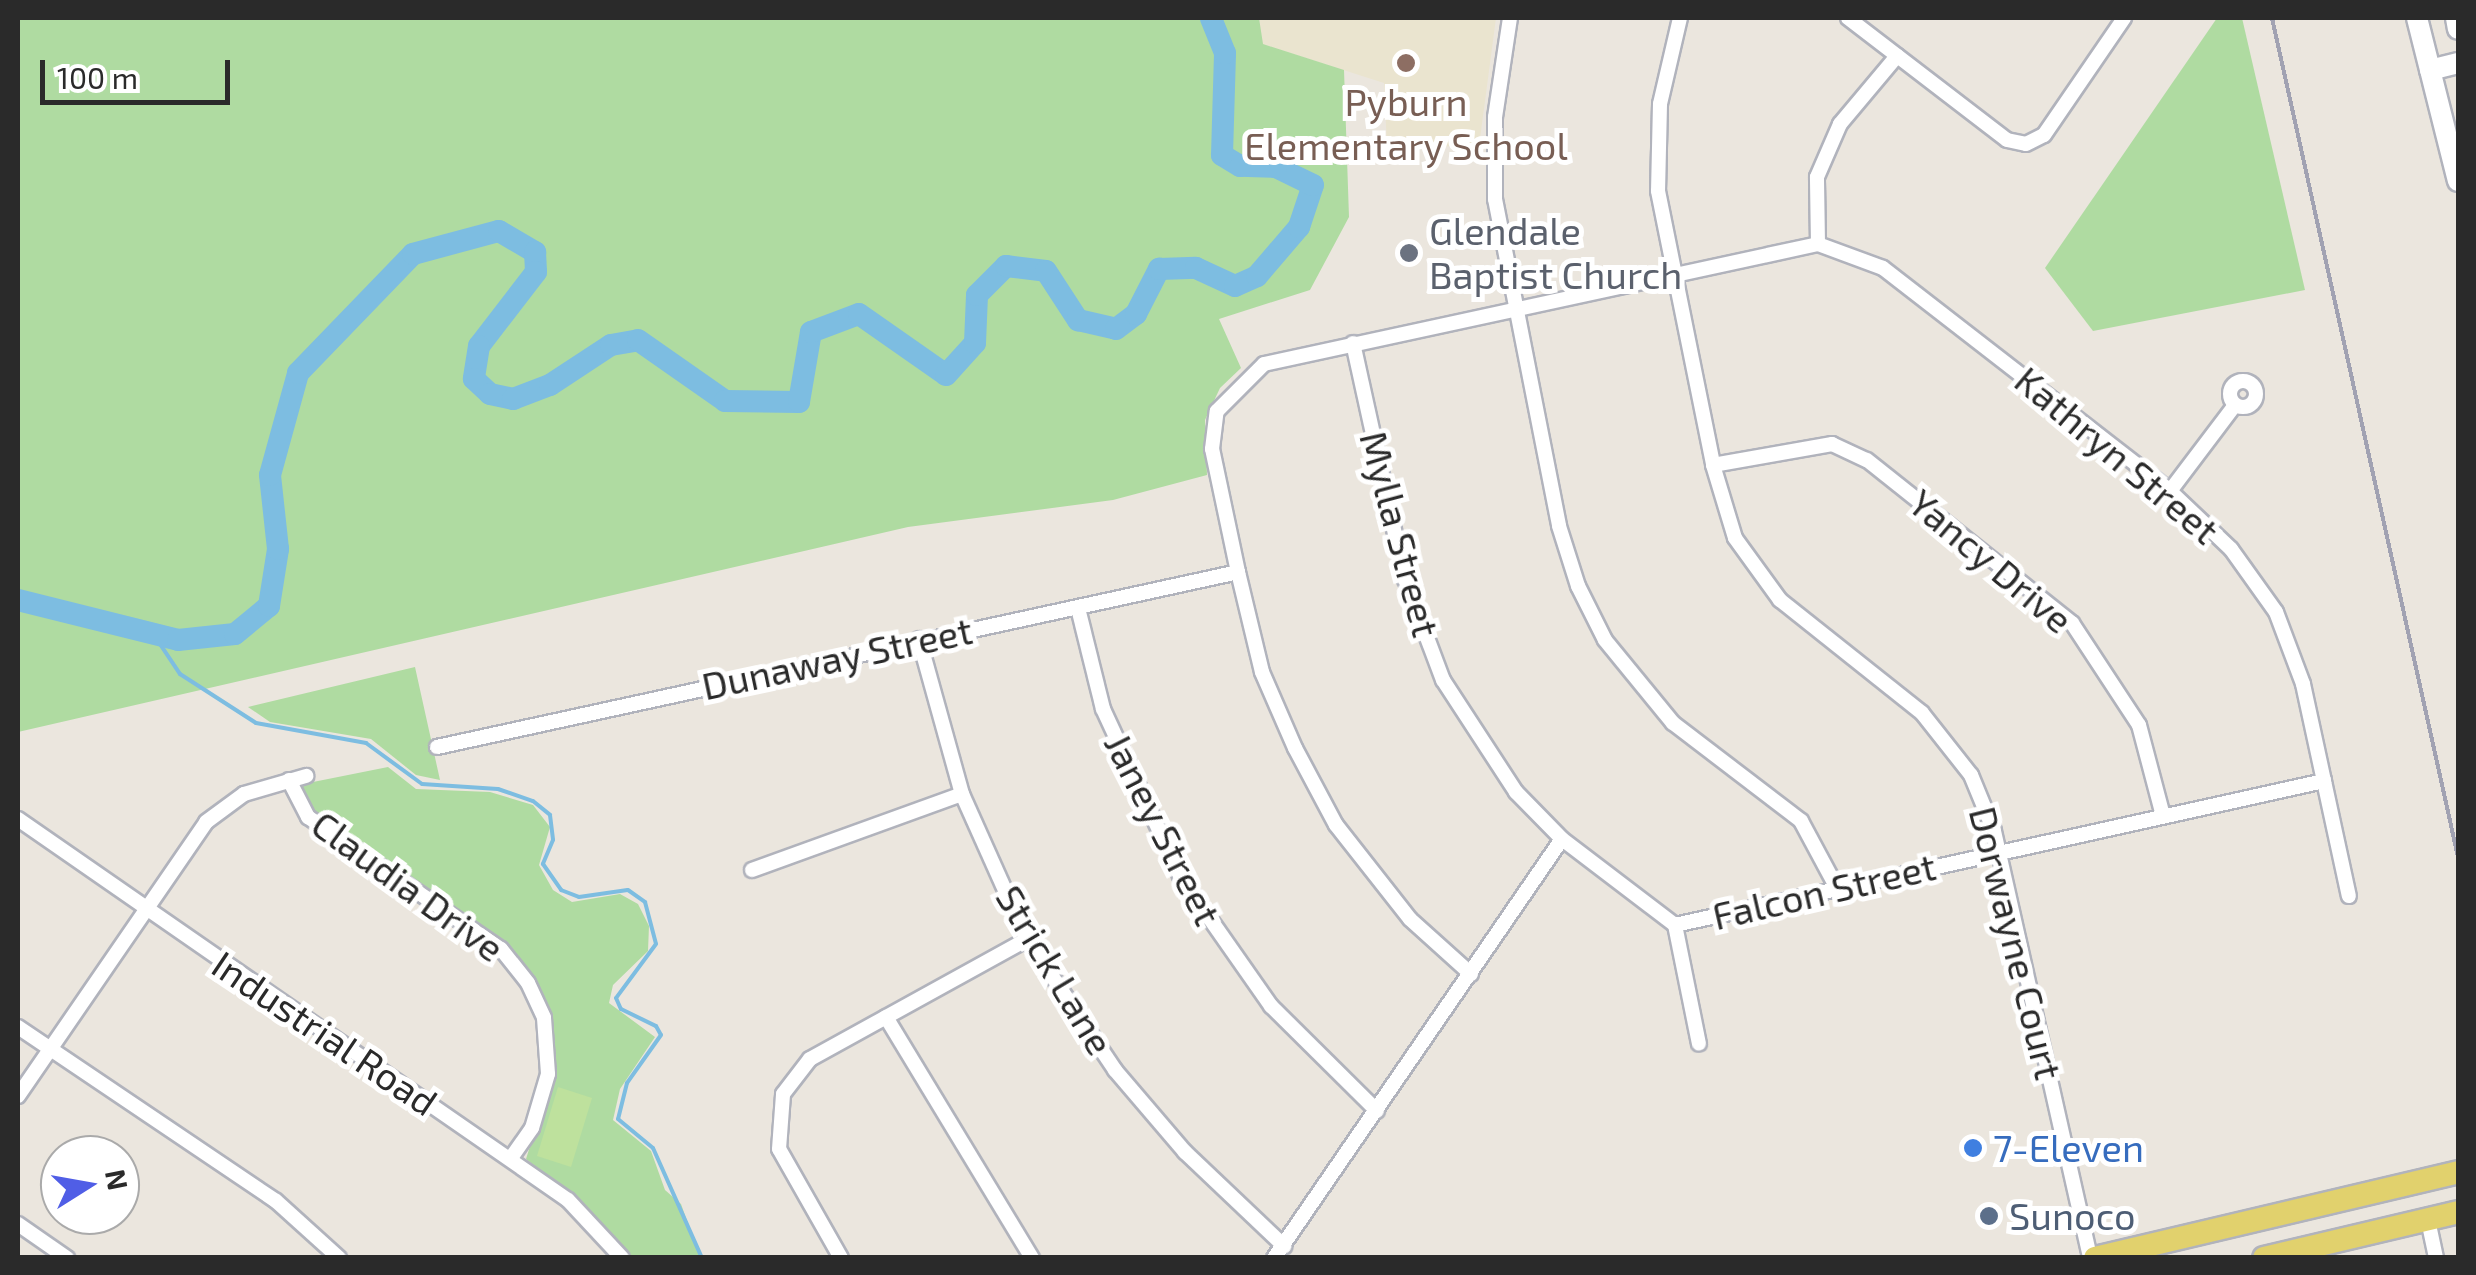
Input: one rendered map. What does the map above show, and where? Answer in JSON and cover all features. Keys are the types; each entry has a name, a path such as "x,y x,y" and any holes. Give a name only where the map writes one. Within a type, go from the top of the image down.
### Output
{"main road":[{"path":"2417,18 2458,181"},
{"path":"2456,18 2458,30"},
{"path":"2430,70 2458,63"},
{"path":"2093,1258 2458,1172"},
{"path":"2416,1182 2426,1221"},
{"path":"2253,1218 2263,1258 2458,1212"}],"street":[{"path":"1510,18 1494,164 1512,309 1559,526 1578,586 1606,640 1674,722 1801,821 1838,890"},
{"name":"Dorwayne Court","path":"1680,18 1656,144 1671,274 1713,465 1734,538 1769,585 1922,712 1971,774 1998,851 2093,1258"},
{"path":"1848,18 2007,140 2026,144 2044,135 2124,18"},
{"path":"1471,974 1410,919 1336,825 1262,672 1212,449 1216,419 1242,381 1264,364 1818,244 1816,178 1840,124 1896,56"},
{"name":"Kathryn Street","path":"1818,244 1883,268 2170,491 2231,549 2276,612 2303,684 2349,896"},
{"name":"Mylla Street","path":"1353,343 1404,578 1443,680 1494,764 1562,839 1675,924"},
{"path":"2170,491 2234,405"},
{"name":"Yancy Drive","path":"1713,465 1832,444 1882,471 2072,622 2140,725 2163,816"},
{"name":"Dunaway Street","path":"437,747 1238,572"},
{"name":"Janey Street","path":"1078,608 1103,710 1180,876 1271,1006 1377,1111"},
{"name":"Strick Lane","path":"920,639 962,794 1027,939 1115,1070 1279,1252"},
{"path":"18,1096 142,909 224,805 306,776"},
{"name":"Claudia Drive","path":"288,780 308,816 500,948 528,982 544,1018 548,1074 532,1128 510,1158"},
{"name":"Falcon Street","path":"1675,924 2324,781"},
{"path":"752,870 962,794"},
{"name":"Industrial Road","path":"18,819 142,909 568,1200 622,1258"},
{"path":"1279,1252 1562,839"},
{"path":"1675,924 1699,1044"},
{"path":"841,1258 788,1172 778,1112 810,1059 1027,939"},
{"path":"886,1018 1032,1258"},
{"path":"18,1027 276,1201 339,1258"},
{"path":"2426,1221 2436,1258"},
{"path":"18,1224 67,1258"}],"shaded area":[{"name":"Pyburn Elementary School","path":"1259,18 1496,18 1479,146 1387,147 1384,83 1262,44"}],"green space":[{"path":"18,18 1259,18 1263,44 1344,70 1349,217 1310,290 1219,319 1241,368 1220,388 1205,420 1207,475 1113,500 908,527 18,732"},
{"path":"2217,18 2242,18 2305,290 2093,331 2045,268"},
{"path":"415,667 440,780 416,775 371,739 270,722 248,707"},
{"path":"388,767 416,789 490,792 533,805 550,827 539,865 553,890 572,902 620,894 638,904 649,926 648,951 613,985 609,1003 655,1037 620,1089 613,1120 651,1151 665,1190 681,1204 700,1257 632,1257 584,1205 526,1159 555,1067 551,1017 536,980 501,940 314,812 301,791 303,784"},
{"path":"558,1087 592,1098 571,1167 537,1156"}],"waterway":[{"path":"18,600 178,640 235,634 269,606 278,549 270,475 298,373 413,254 499,231 535,252 536,272 479,346 474,379 490,394 513,399 550,385 611,345 638,340 725,401 799,402 811,332 859,314 946,375 975,343 977,295 1006,266 1046,271 1078,320 1116,329 1136,314 1159,269 1196,268 1235,286 1257,276 1299,227 1313,185 1276,167 1240,166 1222,155 1225,53 1211,18"},
{"path":"154,635 180,674 256,723 366,743 422,784 498,789 533,801 550,815 553,840 543,864 561,890 579,897 628,890 645,902 656,944 616,998 621,1009 656,1026 661,1035 627,1083 618,1119 653,1148 702,1258"}],"railway":[{"path":"2272,18 2458,857"}],"place":[{"name":"Pyburn Elementary School","path":"1406,63"},
{"name":"Glendale Baptist Church","path":"1409,253"},
{"name":"7-Eleven","path":"1973,1148"},
{"name":"Sunoco","path":"1989,1216"}]}
